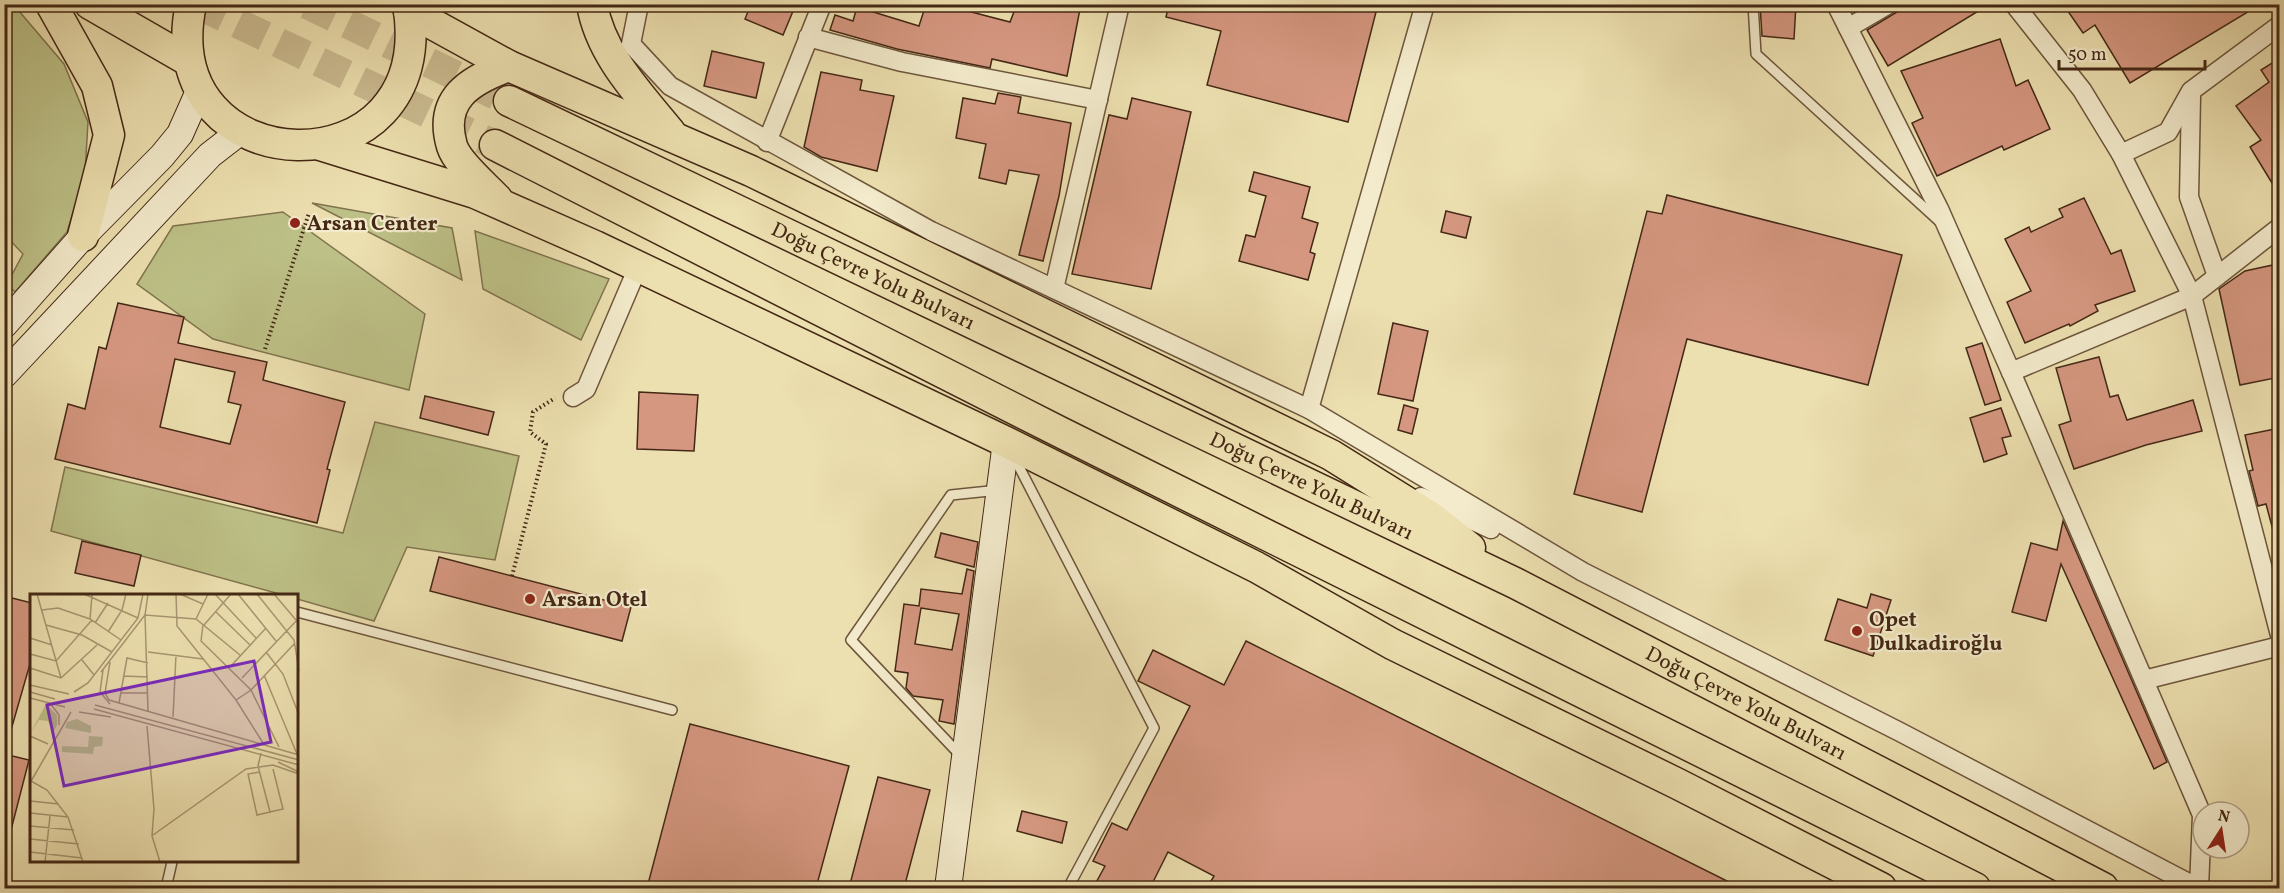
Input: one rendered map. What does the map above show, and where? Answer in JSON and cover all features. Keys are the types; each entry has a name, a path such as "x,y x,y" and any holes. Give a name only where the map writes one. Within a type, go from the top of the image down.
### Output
{"highway":[{"path":"51,4 97,86 110,135 83,236"},
{"path":"191,4 186,28 189,61 200,89 218,113 241,131 266,142 293,147 320,146 350,135 376,118 396,93 409,64 413,34 409,8"},
{"path":"592,4 595,25 624,75 672,135"},
{"path":"102,6 189,61"},
{"path":"409,8 509,66 672,135 1331,455 1432,518 1515,583"},
{"path":"501,203 474,175 453,147 449,112 462,90 484,75 509,66"},
{"name":"Doğu Çevre Yolu Bulvarı","path":"509,101 1515,583 2103,888"},
{"path":"495,145 1058,431 1975,888"},
{"path":"320,146 501,203 638,267 1006,442 1256,567 1392,644 1678,784 1881,888"}],"main road":[{"path":"4,325 83,236 174,141 200,89"},
{"path":"4,375 210,155 241,131"},
{"path":"948,888 1006,442"}],"street":[{"path":"639,4 631,44 670,86 767,142 931,231 1309,409 1582,572"},
{"path":"767,142 822,4"},
{"path":"1054,289 1120,4"},
{"path":"1309,409 1425,4"},
{"path":"1331,455 1582,572 1900,732 2198,888 2202,815 1948,229 1836,4"},
{"path":"1848,28 1889,4"},
{"path":"2016,5 2082,90 2121,154 2192,296 2280,635"},
{"path":"2121,154 2168,132 2192,92 2280,25"},
{"path":"808,37 902,62 1098,100"},
{"path":"2192,92 2189,197 2217,276"},
{"path":"2011,372 2192,296 2280,227"},
{"path":"566,396 586,389 638,267"},
{"path":"2144,680 2280,646"}],"lane":[{"path":"1753,4 1756,54 1948,229"},
{"path":"1006,442 1154,728 1068,888"},
{"path":"965,760 851,640 951,495 1000,490"},
{"path":"298,612 672,710"},
{"path":"166,888 172,863"}],"path":[{"path":"265,349 309,213"},
{"path":"512,576 546,444 530,432 533,412 566,396"}],"green space":[{"path":"13,4 64,64 88,122 85,173 67,232 15,292 7,284 23,254 5,235 4,5"},
{"path":"312,203 452,228 462,280"},
{"path":"283,212 425,314 409,390 213,339 137,284 173,226"},
{"path":"475,231 609,279 581,340 483,289"},
{"path":"375,422 519,456 495,560 407,547 374,621 298,599 298,594 280,594 51,531 65,467 343,533"}],"building":[{"path":"751,4 796,4 783,35 745,19"},
{"path":"926,4 957,4 956,8 1010,22 1017,4 1081,4 1067,76 992,59 990,68 897,49 830,30 835,15 853,21 857,7 919,26"},
{"path":"1169,4 1348,4 1376,12 1348,122 1207,85 1221,31 1166,17"},
{"path":"1760,4 1796,4 1794,39 1762,36"},
{"path":"1910,4 1990,4 1888,66 1867,30"},
{"path":"2063,4 2261,4 2130,83 2095,25 2083,33"},
{"path":"2000,39 2016,86 2028,80 2050,129 2004,150 2002,146 1937,176 1912,123 1923,118 1901,71"},
{"path":"712,51 764,63 756,98 704,86"},
{"path":"2280,58 2280,196 2250,147 2261,140 2236,106 2269,82 2261,70"},
{"path":"821,72 862,80 860,90 894,96 877,171 821,157 804,147"},
{"path":"998,93 1021,97 1018,113 1071,123 1059,196 1043,261 1019,255 1039,175 1009,170 1006,184 979,178 986,144 956,138 963,98 995,104"},
{"path":"1132,98 1191,112 1151,289 1072,274 1109,115 1127,119"},
{"path":"1254,172 1310,187 1302,218 1318,223 1310,252 1315,254 1308,280 1239,261 1246,235 1255,237 1266,196 1249,191"},
{"path":"1667,195 1902,255 1868,385 1687,339 1642,512 1574,494 1647,211 1662,214"},
{"path":"2084,198 2111,254 2121,250 2135,291 2095,305 2098,311 2070,326 2069,324 2025,343 2007,302 2031,291 2005,239 2029,227 2031,232 2063,217 2059,209"},
{"path":"1446,211 1471,217 1466,238 1441,232"},
{"path":"2273,265 2280,298 2280,377 2240,385 2219,289 2245,271"},
{"path":"118,303 184,317 178,343 267,362 263,380 345,402 327,469 330,470 317,523 55,459 68,404 85,409 99,347 106,349","holes":["175,359 235,372 228,402 241,405 230,444 160,427"]},
{"path":"1393,323 1428,331 1413,401 1378,394"},
{"path":"1982,343 2001,400 1985,405 1966,348"},
{"path":"2099,357 2110,397 2118,395 2127,420 2193,400 2202,431 2146,445 2074,469 2059,425 2071,421 2056,368"},
{"path":"639,392 698,395 694,451 637,449"},
{"path":"425,396 494,412 488,435 420,418"},
{"path":"1404,405 1418,409 1412,434 1398,430"},
{"path":"2001,408 2011,436 2002,438 2007,454 1984,462 1970,418"},
{"path":"2280,428 2280,533 2274,534 2266,504 2258,506 2249,471 2253,470 2245,435"},
{"path":"2063,521 2167,762 2154,769 2061,564 2046,621 2012,612 2031,543 2057,550"},
{"path":"941,533 978,542 974,567 935,557"},
{"path":"82,541 141,555 134,586 75,573"},
{"name":"Arsan Otel","path":"439,557 631,607 622,641 430,591"},
{"path":"967,569 974,571 954,724 939,721 943,700 913,696 906,688 908,673 895,671 904,604 919,606 921,589 962,594","holes":["921,608 959,614 952,650 915,644"]},
{"path":"1871,594 1891,600 1873,656 1825,640 1838,599 1867,608"},
{"path":"4,596 30,602 30,664 9,737 4,737"},
{"path":"1246,641 1741,888 1207,888 1214,876 1168,852 1150,888 1093,888 1105,866 1093,861 1112,823 1127,830 1190,706 1138,681 1153,650 1224,685"},
{"path":"690,724 849,766 816,888 647,888"},
{"path":"4,754 29,760 10,834 4,833"},
{"path":"878,777 930,790 904,888 849,888"},
{"path":"1022,811 1067,822 1062,843 1017,831"}],"tunnel":[{"path":"197,4 495,145"},
{"path":"307,4 509,101"}],"place":[{"name":"Arsan Center","path":"295,223"},
{"name":"Arsan Otel","path":"530,599"},
{"name":"Opet Dulkadiroğlu","path":"1857,631"}]}
